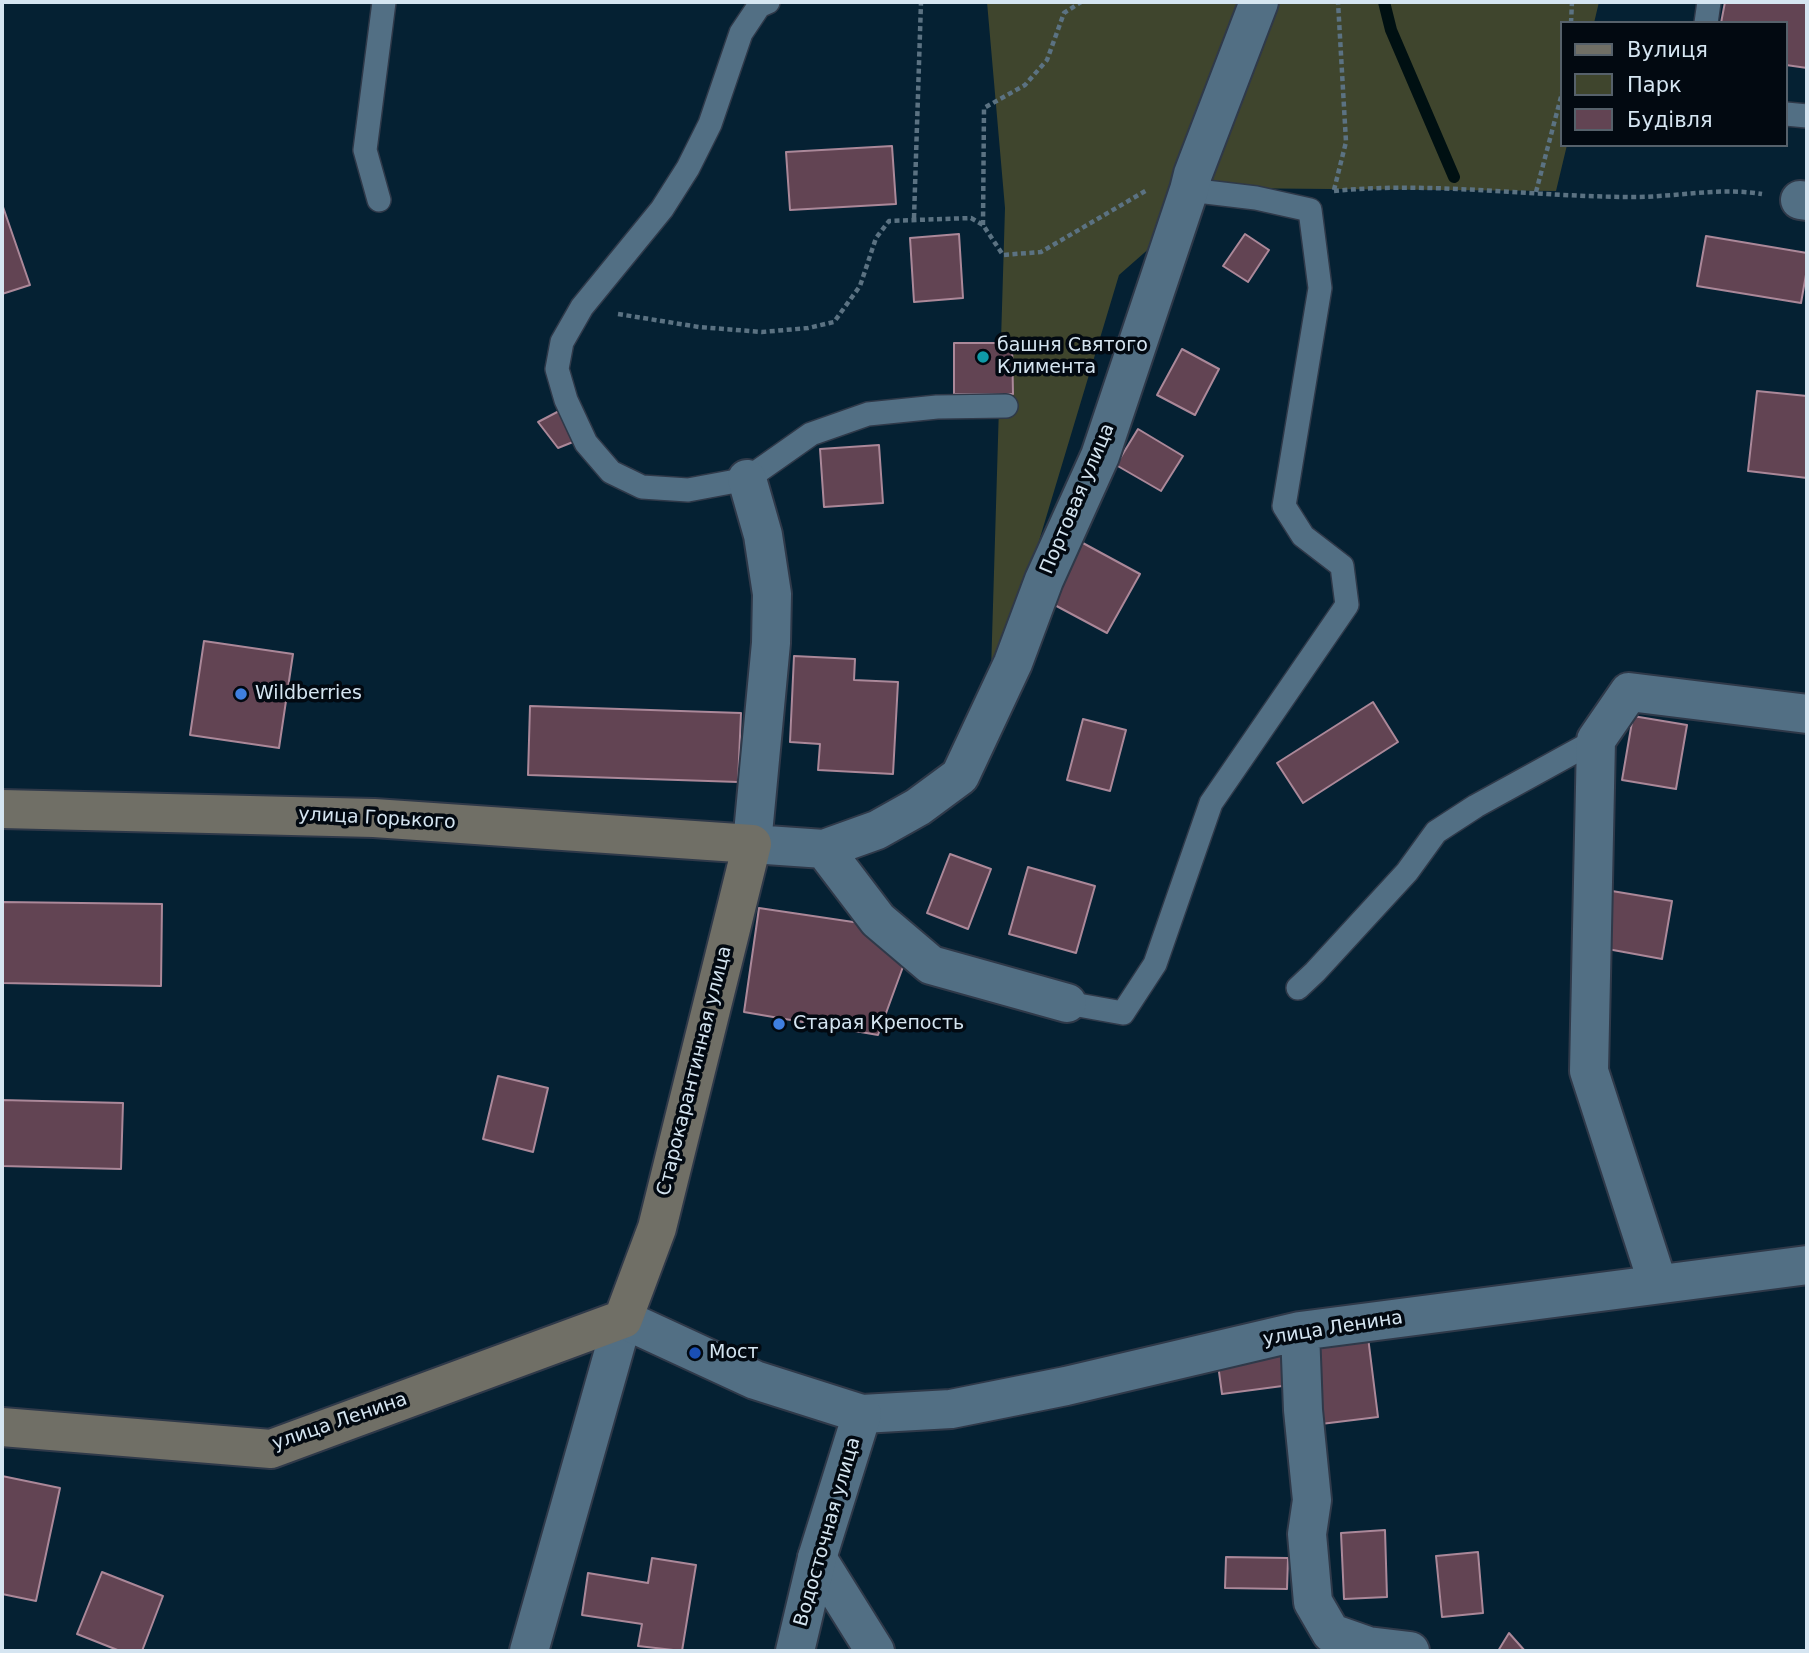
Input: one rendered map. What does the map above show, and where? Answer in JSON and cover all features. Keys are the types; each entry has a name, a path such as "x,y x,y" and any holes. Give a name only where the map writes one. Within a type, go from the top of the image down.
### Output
{"main road":[{"name":"улица Горького","path":"2,810 374,818 752,844"},
{"name":"Старокарантинная улица","path":"623,1319 657,1228 752,844"},
{"name":"улица Ленина","path":"2,1427 271,1449 623,1319"}],"street":[{"name":"Портовая улица","path":"752,844 824,849 877,831 918,807 960,776 1013,663 1044,580 1100,456 1191,182 1259,2"},
{"name":"Старокарантинная улица","path":"747,479 764,535 772,594 771,642 752,844"},
{"path":"1658,1284 1589,1071 1596,740 1629,692 1807,714"},
{"path":"824,849 878,920 931,965 1067,1003"},
{"name":"улица Ленина","path":"862,1414 951,1409 1066,1386 1300,1331 1807,1265"},
{"path":"623,1319 755,1380 862,1414"},
{"name":"Старокарантинная улица","path":"529,1651 623,1319"},
{"path":"1300,1331 1303,1410 1312,1500 1307,1534 1313,1602 1331,1633 1368,1646 1410,1651"},
{"name":"Водосточная улица","path":"795,1651 817,1558 862,1414"},
{"path":"817,1558 875,1651"}],"lane":[{"path":"379,200 365,150 384,2"},
{"path":"1706,21 1709,2"},
{"path":"761,3 741,33 710,124 688,168 662,209 582,307 562,342 557,369 566,400 586,443 611,472 642,487 688,490 747,479 811,434 868,414 937,407 1006,405"},
{"path":"1788,114 1807,116"},
{"path":"1067,1003 1123,1013 1154,964 1211,803 1347,605 1342,566 1303,536 1284,506 1320,288 1310,210 1191,182"},
{"path":"1298,988 1406,872 1436,832 1476,806 1596,740"}],"path":[{"path":"914,218 921,2"},
{"path":"983,225 984,108 1025,85 1047,60 1064,13 1081,2"},
{"path":"1334,191 1346,142 1338,2"},
{"path":"1571,21 1572,2"},
{"path":"1536,192 1560,101"},
{"path":"582,307 699,327 762,332 808,328 834,322 860,286 876,238 889,221 971,218 983,225 1003,255 1041,252 1146,190 1191,182"},
{"path":"1310,210 1334,191 1382,188 1636,197 1738,190 1804,200"}],"green space":[{"path":"987,2 1599,2 1594,21 1560,21 1560,147 1567,147 1556,191 1218,188 1119,275 990,704 1005,208"}],"building":[{"path":"1725,2 1807,2 1807,68 1788,65 1788,21 1721,21"},
{"path":"892,146 896,204 790,210 786,152"},
{"path":"2,204 30,285 2,294"},
{"path":"959,234 963,298 914,302 910,238"},
{"path":"1245,234 1269,250 1248,282 1223,266"},
{"path":"1706,236 1807,253 1801,303 1697,286"},
{"name":"башня Святого Климента","path":"954,343 1012,343 1013,394 954,394"},
{"path":"1182,349 1219,369 1195,415 1157,395"},
{"path":"1757,391 1807,396 1807,478 1748,471"},
{"path":"563,409 573,442 558,448 538,422"},
{"path":"1138,429 1183,456 1161,491 1116,465"},
{"path":"879,445 883,503 824,507 820,449"},
{"path":"1081,542 1140,574 1107,633 1049,602"},
{"name":"Wildberries","path":"204,641 293,654 279,748 190,735"},
{"path":"794,656 855,659 854,680 898,682 893,774 818,770 820,744 790,742"},
{"path":"1373,702 1398,742 1303,803 1277,763"},
{"path":"530,706 741,713 738,782 528,775"},
{"path":"1633,716 1687,725 1676,789 1622,780"},
{"path":"1083,719 1126,730 1110,791 1067,780"},
{"path":"950,854 991,869 968,929 927,913"},
{"path":"1028,867 1095,886 1076,953 1009,934"},
{"path":"1612,891 1672,901 1662,959 1602,948"},
{"path":"2,902 162,904 161,986 2,983"},
{"path":"759,908 860,923 904,964 878,1035 744,1012"},
{"path":"498,1076 548,1088 533,1152 483,1139"},
{"path":"2,1100 123,1103 121,1169 2,1166"},
{"path":"1368,1337 1378,1417 1321,1424 1311,1345"},
{"path":"1286,1349 1290,1385 1222,1394 1217,1357"},
{"path":"2,1476 60,1488 36,1601 2,1594"},
{"path":"1385,1530 1387,1597 1344,1599 1341,1533"},
{"path":"1478,1552 1483,1613 1442,1617 1436,1556"},
{"path":"1226,1557 1288,1558 1287,1589 1225,1588"},
{"path":"652,1558 696,1565 682,1651 638,1646 642,1624 582,1615 588,1573 648,1583"},
{"path":"102,1572 163,1596 142,1651 120,1651 77,1634"},
{"path":"1509,1633 1525,1651 1498,1651"}],"waterway":[{"path":"1384,2 1391,30 1454,177"}],"place":[{"name":"башня Святого Климента","path":"983,357"},
{"name":"Wildberries","path":"241,694"},
{"name":"Старая Крепость","path":"779,1024"},
{"name":"Мост","path":"695,1353"}]}
